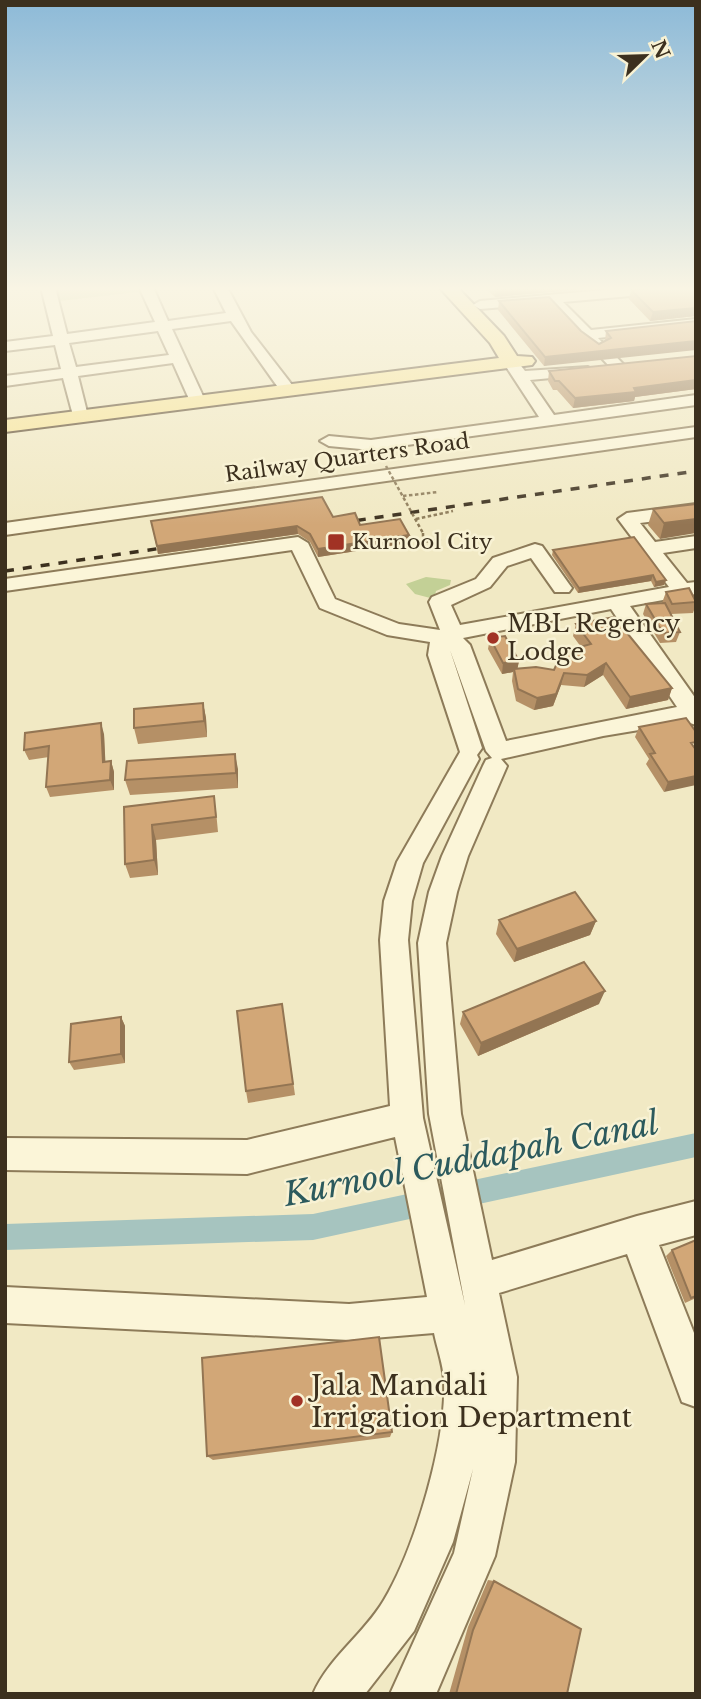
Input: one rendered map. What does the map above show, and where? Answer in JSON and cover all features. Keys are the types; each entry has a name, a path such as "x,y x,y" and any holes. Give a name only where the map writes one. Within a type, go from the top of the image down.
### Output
{"main road":[{"path":"5,426 195,396 506,366"},
{"path":"5,420 79,414 287,387"}],"street":[{"path":"66,366 79,414"},
{"path":"5,381 117,366"},
{"path":"181,366 195,396"},
{"path":"270,366 287,387"},
{"path":"521,366 554,419"},
{"path":"329,441 371,445 696,400"},
{"name":"Railway Quarters Road","path":"5,528 696,432"},
{"path":"689,589 650,549 627,519 696,510"},
{"path":"650,549 696,542"},
{"path":"5,585 298,543 327,603 396,630 449,636 476,627 689,589"},
{"path":"335,1694 399,1616 436,1530 457,1456 463,1380 432,943 443,892 455,856 496,759 459,645 449,636 439,603 483,583 500,562 535,550 562,588"},
{"path":"449,636 439,646 439,655 469,754 479,768 496,759 603,728 695,713 616,601"},
{"path":"413,1694 474,1556 495,1462 499,1377 458,1296 407,1118 395,984 394,940 398,901 410,862 469,754"},
{"path":"5,1154 247,1157 407,1118"},
{"path":"5,1305 349,1322 458,1296 637,1233 696,1218"},
{"path":"637,1233 696,1388"}],"path":[{"path":"386,466 423,533 423,542 441,539"},
{"path":"402,496 438,492"},
{"path":"416,519 453,512"}],"green space":[{"path":"426,577 451,580 450,585 436,591 434,599 415,594 406,584"}],"building":[{"path":"595,366 696,366 696,380 634,388 636,392 575,398 559,381 555,381 549,371"},
{"path":"322,497 333,517 355,513 360,525 400,519 409,535 318,549 310,534 297,526 157,546 151,521"},
{"path":"696,504 696,519 664,523 653,509"},
{"path":"634,537 666,580 656,582 653,575 579,588 553,550"},
{"path":"689,588 696,602 672,604 666,592"},
{"path":"665,603 680,632 663,633 646,604"},
{"path":"614,617 672,688 630,697 606,663 587,675 564,673 556,694 537,698 518,689 514,669 536,667 554,670 562,652 591,644 576,624"},
{"path":"505,636 519,661 503,663 490,638"},
{"path":"203,703 204,721 134,728 134,709"},
{"path":"686,718 696,732 696,742 691,743 696,750 696,776 668,782 650,754 655,753 639,727"},
{"path":"101,723 103,762 111,761 110,780 46,787 49,746 24,750 25,733"},
{"path":"235,754 236,773 125,780 127,761"},
{"path":"214,796 216,817 152,825 154,860 125,864 124,807"},
{"path":"575,892 596,921 517,949 499,920"},
{"path":"584,962 605,991 481,1043 463,1012"},
{"path":"282,1004 293,1084 246,1091 237,1011"},
{"path":"121,1017 121,1054 69,1062 71,1024"},
{"path":"696,1240 696,1296 691,1298 672,1250"},
{"name":"Jala Mandali Irrigation Department","path":"379,1337 392,1432 207,1456 202,1358"},
{"path":"494,1581 581,1629 567,1694 456,1694 473,1630"}],"waterway":[{"name":"Kurnool Cuddapah Canal","path":"5,1237 313,1227 696,1145"}],"railway":[{"path":"339,523 696,471"},
{"path":"5,571 176,546"}],"place":[{"name":"Kurnool City","path":"336,542"},
{"name":"MBL Regency Lodge","path":"493,638"},
{"name":"Jala Mandali Irrigation Department","path":"297,1401"}]}
